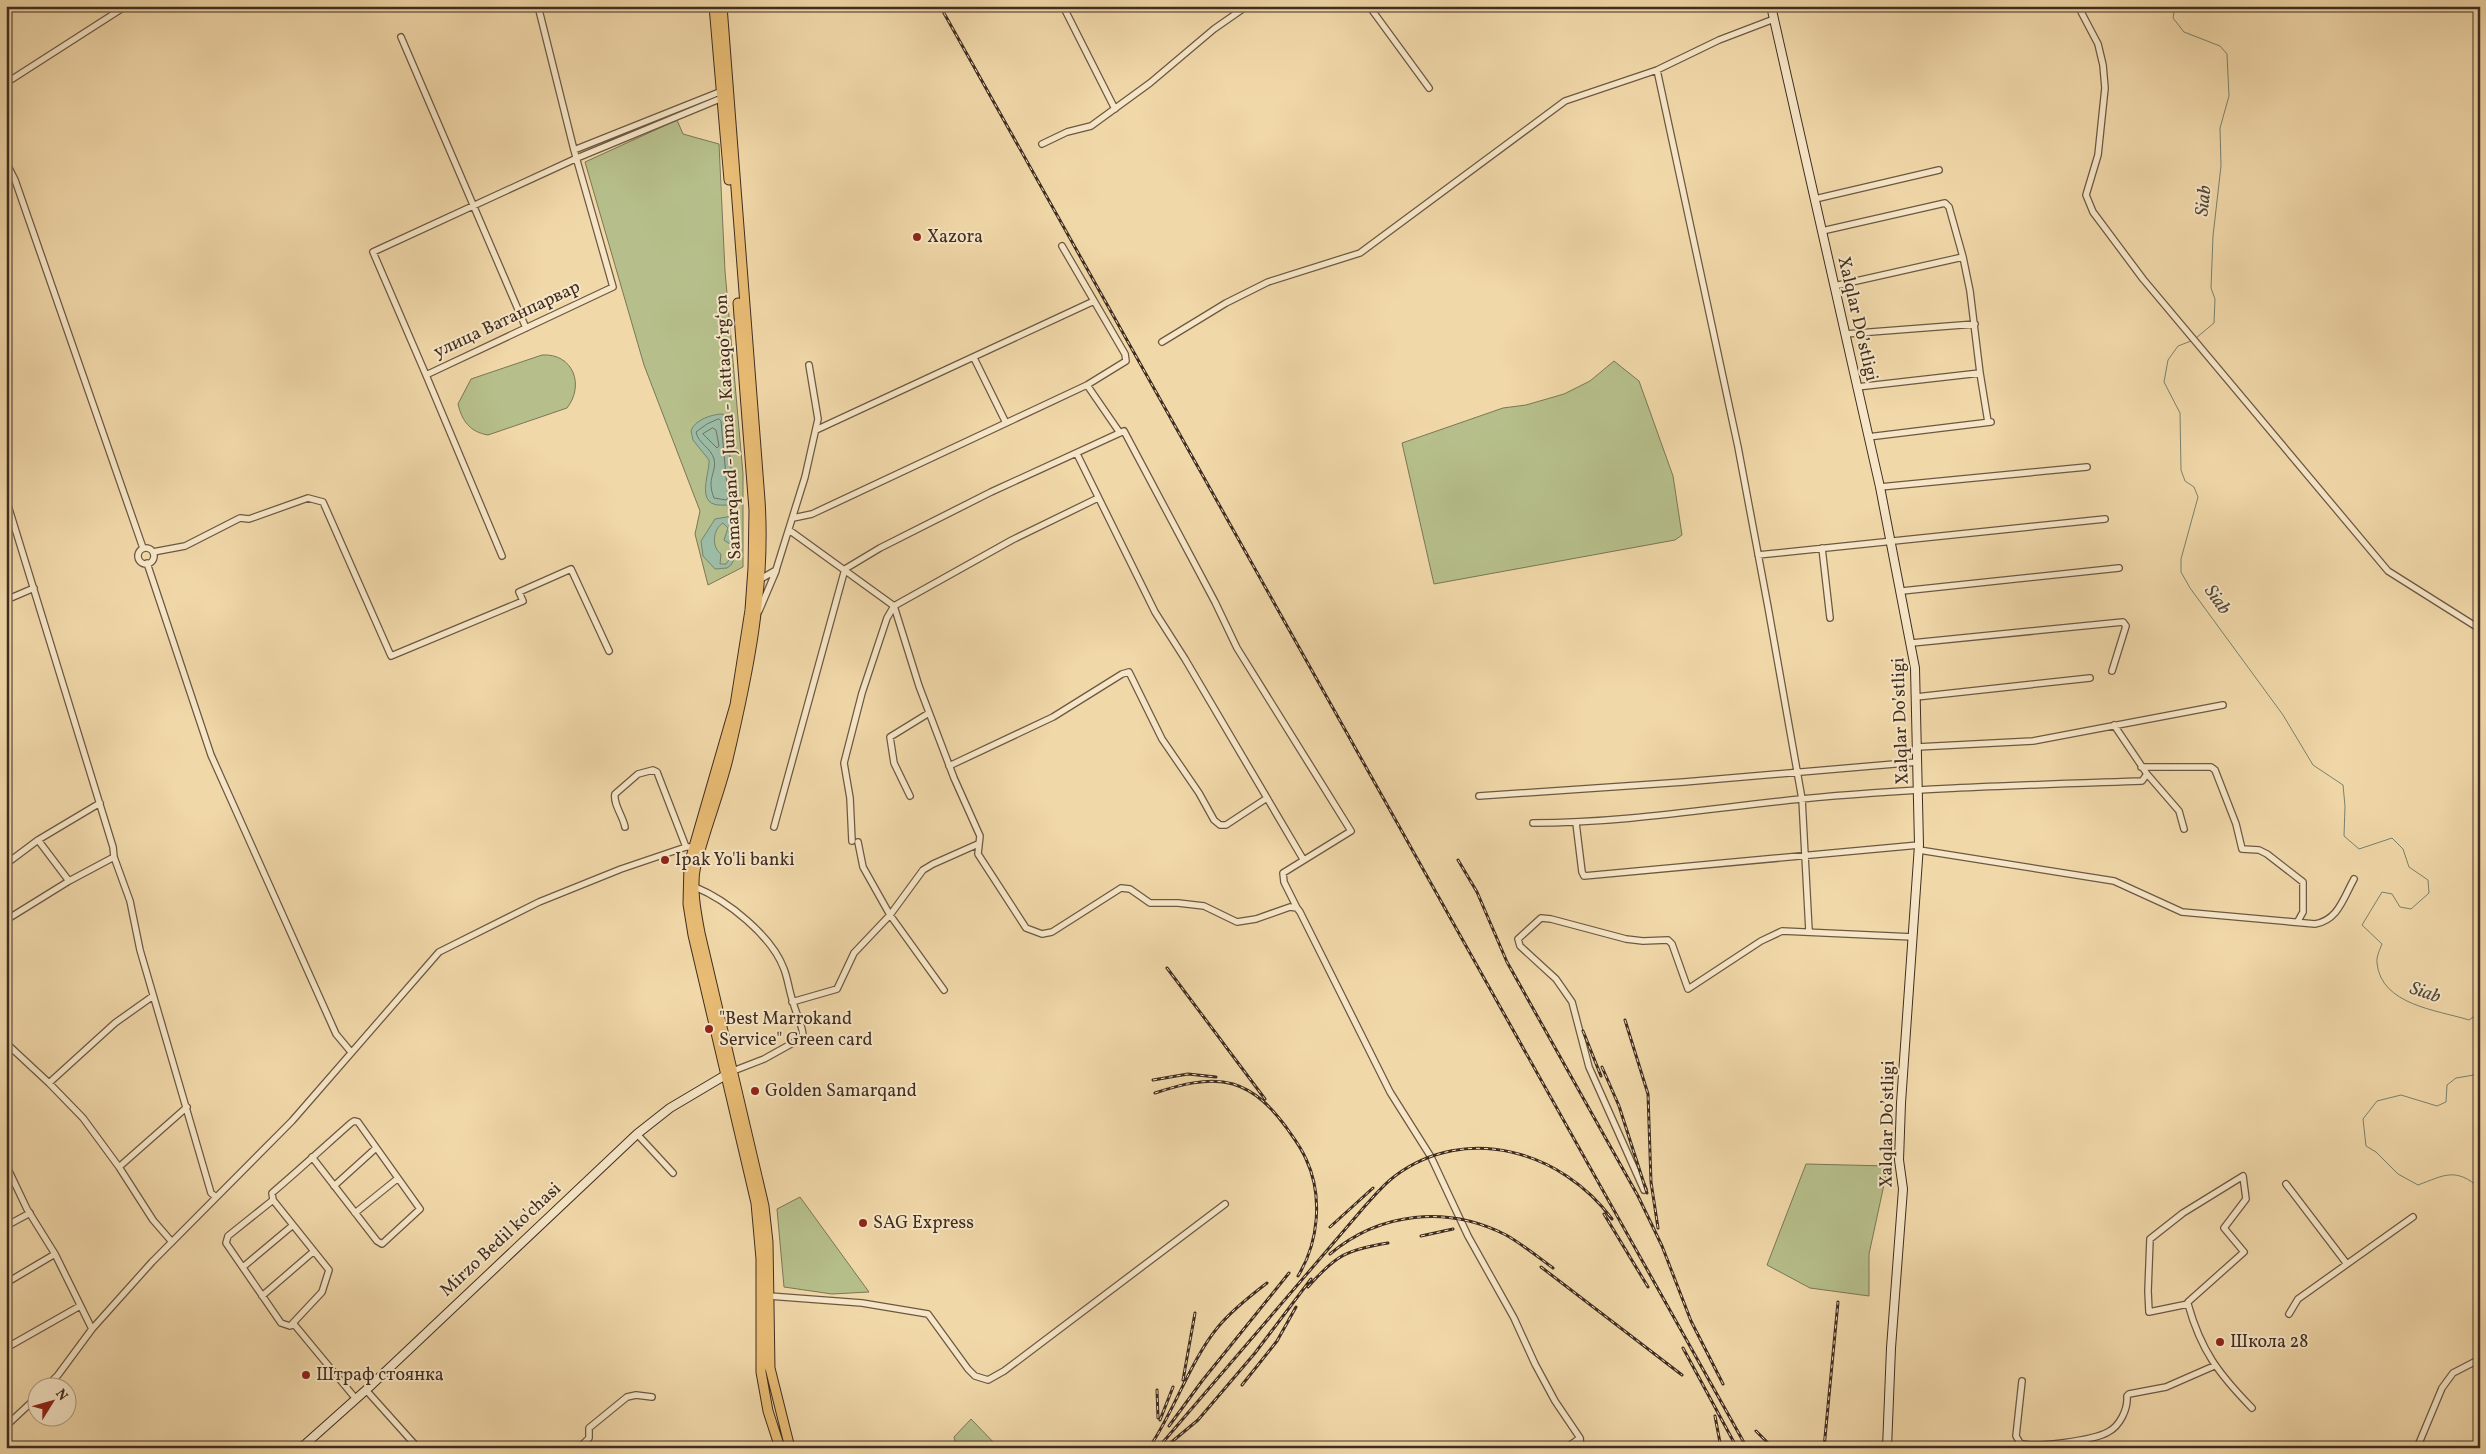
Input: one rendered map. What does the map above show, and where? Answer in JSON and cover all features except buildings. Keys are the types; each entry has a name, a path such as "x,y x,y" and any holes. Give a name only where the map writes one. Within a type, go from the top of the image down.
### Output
{"main road":[{"name":"Samarqand - Juma - Kattaqo‘rg‘on","path":"714,6 754,510 756,618 741,707 688,864 687,881 690,920 730,1073"},
{"name":"Samarqand - Juma - Kattaqo‘rg‘on","path":"722,6 760,507 756,581 735,705 694,848 696,866 695,887 700,933 730,1073"},
{"name":"Xalqlar Do’stligi","path":"1771,6 1880,487 1912,643 1916,697 1919,847 1901,1102 1899,1160 1903,1190 1891,1348 1887,1448"},
{"name":"Mirzo Bedil ko'chasi","path":"301,1448 366,1390 637,1134 670,1108 730,1073"},
{"path":"730,1073 764,1206 768,1242 770,1368 790,1448"},
{"path":"730,1073 756,1203 762,1260 761,1372 768,1411 780,1448"}],"street":[{"path":"6,83 126,6"},
{"name":"улица Ватанпарвар","path":"538,6 576,158 613,287 426,375 373,252 473,204 576,158"},
{"path":"1063,6 1115,109"},
{"path":"1042,144 1067,132 1091,126 1150,84 1214,29 1247,6"},
{"path":"1369,6 1429,88"},
{"path":"2078,6 2098,44 2103,65 2105,88 2098,155 2086,195 2093,212 2143,279 2388,571 2480,628"},
{"path":"1162,342 1226,304 1268,282 1360,253 1565,101 1657,70 1719,40 1774,19"},
{"path":"401,37 526,328"},
{"path":"1657,70 1738,447 1802,799 1809,931"},
{"path":"574,150 722,94"},
{"path":"576,158 722,94"},
{"path":"6,162 18,190 144,548"},
{"path":"1815,199 1939,170"},
{"path":"1822,231 1945,203 1950,207 1963,257 1989,422 1868,437"},
{"path":"793,518 812,514 1087,385 1126,361 1125,354 1062,246"},
{"path":"1834,286 1963,257"},
{"path":"816,430 1094,301"},
{"path":"1845,334 1975,324"},
{"path":"974,358 1006,423"},
{"path":"756,618 776,570 793,518 816,430 818,419 809,365"},
{"path":"1857,386 1980,374"},
{"path":"426,375 502,556"},
{"path":"1087,385 1120,434"},
{"path":"774,827 845,569 880,548 965,505 1124,431 1127,433 1237,648 1351,831 1283,872 1284,882 1390,1092 1431,1157 1468,1236 1514,1318 1535,1364 1555,1401 1580,1438 1581,1448"},
{"path":"1077,454 1154,612 1185,659 1303,859"},
{"path":"1880,487 2087,467"},
{"path":"144,548 150,549 153,552 185,546 240,518 249,519 308,498 322,502 391,656 523,601 519,592 571,569 609,651"},
{"path":"944,990 890,915 863,867 855,841 844,762 862,693 886,618 894,606 1012,540 1098,498"},
{"path":"6,499 100,802 114,857 130,901 153,996 211,1192 216,1197"},
{"path":"1758,555 2105,519"},
{"path":"789,530 894,606 929,713 949,766 980,836 978,854 1026,928 1034,933 1052,932 1121,888 1130,889 1150,903 1178,903 1204,906 1237,922 1256,919 1290,907 1297,908"},
{"path":"144,548 138,556 142,562 147,563 153,560 153,552"},
{"path":"1822,548 1830,618"},
{"path":"147,563 211,755 336,1034 351,1052"},
{"path":"1902,591 2119,568"},
{"path":"756,581 776,570"},
{"path":"6,600 34,588"},
{"path":"1912,643 2123,622 2126,626 2124,636 2112,671"},
{"path":"949,766 1053,717 1122,674 1129,672 1162,739 1199,792 1214,820 1220,826 1226,825 1266,798"},
{"path":"1916,697 2090,678"},
{"path":"1917,747 2033,741 2223,705"},
{"path":"910,796 894,764 890,737 929,713"},
{"path":"2114,726 2146,774 2178,811 2184,828"},
{"path":"1479,796 1675,783 1918,762"},
{"path":"2142,767 2211,767 2215,770 2236,824 2242,849 2259,850 2267,854 2303,882 2303,912 2298,921"},
{"path":"57,1376 92,1329 172,1242 292,1121 439,952 539,902 621,868 694,848 657,772 653,770 638,774 615,794 614,799 624,818 625,827"},
{"path":"1533,823 1576,823 1802,799 1919,789 2142,781 2146,774"},
{"path":"6,864 38,840 100,802"},
{"path":"1576,823 1584,876 1804,854 1919,847 2114,880 2182,912 2315,924 2327,922 2334,915 2354,879"},
{"path":"38,840 69,881"},
{"path":"792,1002 837,989 854,953 890,915 923,870 978,844"},
{"path":"6,920 69,881 114,857"},
{"path":"695,887 716,898 770,942 785,970 792,1002 803,1030 802,1038 764,1059 730,1073"},
{"path":"1644,1190 1589,1067 1572,1002 1556,979 1520,946 1518,939 1541,918 1565,922 1626,939 1643,941 1668,940 1672,944 1688,989 1761,941 1782,930 1914,937"},
{"path":"49,1083 115,1023 153,996"},
{"path":"6,1043 83,1118 119,1166 153,1220 172,1242"},
{"path":"119,1166 187,1107"},
{"path":"273,1200 225,1239 281,1323 290,1326 322,1292 329,1270 314,1252 293,1225 273,1200 271,1198 272,1192 354,1121 358,1122 420,1209 382,1244 377,1241 312,1158"},
{"path":"637,1134 673,1174"},
{"path":"334,1186 376,1148"},
{"path":"6,1165 30,1213 55,1254 92,1329"},
{"path":"2188,1304 2149,1312 2150,1240 2184,1212 2243,1176 2246,1199 2224,1228 2244,1252 2188,1304 2193,1323 2214,1366 2252,1408"},
{"path":"355,1213 397,1179"},
{"path":"2286,1184 2347,1264"},
{"path":"768,1296 862,1303 928,1314 974,1376 988,1380 1004,1372 1225,1204"},
{"path":"6,1226 30,1213"},
{"path":"2289,1314 2298,1299 2412,1217"},
{"path":"243,1266 293,1225"},
{"path":"262,1296 314,1252"},
{"path":"6,1283 55,1254"},
{"path":"6,1348 80,1306"},
{"path":"293,1323 356,1399"},
{"path":"2417,1448 2442,1388 2452,1373 2480,1359"},
{"path":"2022,1381 2016,1436 2020,1443 2032,1445 2081,1439 2109,1432 2116,1426 2126,1409 2126,1396 2129,1394 2166,1387 2214,1366"},
{"path":"366,1390 418,1448"},
{"path":"579,1448 589,1438 589,1428 627,1398 636,1396 652,1397"},
{"path":"6,1426 28,1405"},
{"path":"1566,1448 1580,1438"}],"shaded area":[{"path":"677,120 683,134 719,144 725,271 743,474 743,567 708,585 695,534 700,511 644,365 585,162"},
{"path":"542,355 562,359 573,372 575,390 567,408 488,435 476,431 468,425 462,416 458,404 471,379"},
{"path":"1614,361 1639,381 1673,476 1682,535 1675,540 1434,584 1402,443 1503,408 1526,405 1564,394 1590,381"},
{"path":"1806,1164 1888,1166 1869,1254 1869,1296 1810,1288 1767,1265"},
{"path":"800,1197 869,1292 832,1294 784,1287 777,1209"},
{"path":"971,1419 999,1448 957,1448 954,1437"}],"water":[{"path":"723,414 726,417 734,499 734,503 730,505 718,505 711,503 707,499 706,486 709,460 693,440 691,431 704,418"},
{"path":"732,516 736,519 738,543 730,544 724,540 728,528 723,523 717,529 714,538 716,547 721,554 720,564 726,564 733,554 736,556 727,568 715,569 703,556 701,541 715,519"}],"waterway":[{"name":"Siab","path":"2175,6 2173,18 2184,32 2220,46 2227,54 2229,96 2220,128 2221,166 2213,236 2211,288 2215,299 2214,323 2196,338"},
{"name":"Siab","path":"2191,341 2178,346 2168,360 2164,382 2180,413 2181,470 2185,481 2194,487 2198,497 2181,559 2181,572 2190,588 2283,715 2313,765 2343,785 2345,806 2344,836 2359,849 2392,838 2403,849 2409,867 2428,880 2429,893 2411,909 2400,907 2392,894 2382,892 2362,925 2382,944 2377,961 2381,977 2399,997 2412,1004 2469,1020 2480,1012"},
{"name":"Siab","path":"2480,1074 2456,1078 2447,1085 2446,1102 2437,1106 2401,1095 2377,1101 2363,1119 2366,1146 2376,1152 2398,1174 2418,1185 2443,1176 2457,1175 2464,1177 2480,1188"}],"railway":[{"path":"940,6 1747,1448"},
{"path":"1458,860 1477,892 1507,962 1638,1196 1662,1246 1691,1321 1723,1384"},
{"path":"1167,968 1265,1099"},
{"path":"1625,1020 1648,1094 1651,1182 1658,1228"},
{"path":"1583,1031 1601,1076"},
{"path":"1602,1067 1619,1106 1647,1193"},
{"path":"1153,1080 1188,1074 1216,1077"},
{"path":"1155,1093 1204,1082 1214,1081 1233,1084 1256,1096 1281,1120 1304,1155 1315,1188 1316,1218 1314,1234 1305,1263 1298,1276"},
{"path":"1158,1448 1376,1194 1395,1176 1423,1160 1452,1151 1482,1148 1511,1152 1540,1162 1567,1176 1591,1195 1612,1219"},
{"path":"1330,1227 1373,1188"},
{"path":"1604,1214 1648,1287"},
{"path":"1330,1254 1349,1240 1370,1229 1392,1222 1438,1217 1461,1219 1484,1225 1524,1246 1553,1268"},
{"path":"1421,1236 1453,1229"},
{"path":"1308,1287 1326,1268 1343,1256 1362,1248 1388,1243"},
{"path":"1541,1267 1682,1375"},
{"path":"1169,1426 1202,1381 1289,1273"},
{"path":"1168,1445 1198,1420 1255,1353 1311,1279"},
{"path":"1149,1448 1208,1340 1229,1315 1267,1283"},
{"path":"1824,1448 1838,1302"},
{"path":"1242,1385 1277,1341 1296,1307"},
{"path":"1183,1380 1195,1313"},
{"path":"1683,1348 1737,1448"},
{"path":"1160,1420 1173,1387"},
{"path":"1157,1390 1158,1418"},
{"path":"1715,1416 1721,1448"},
{"path":"1756,1431 1773,1448"}],"place":[{"name":"Xazora","path":"917,237"},
{"name":"Ipak Yo'li banki","path":"665,860"},
{"name":"\"Best Marrokand Service\" Green card","path":"709,1029"},
{"name":"Golden Samarqand","path":"755,1091"},
{"name":"SAG Express","path":"863,1223"},
{"name":"Школа 28","path":"2220,1342"},
{"name":"Штраф стоянка","path":"306,1375"}]}
